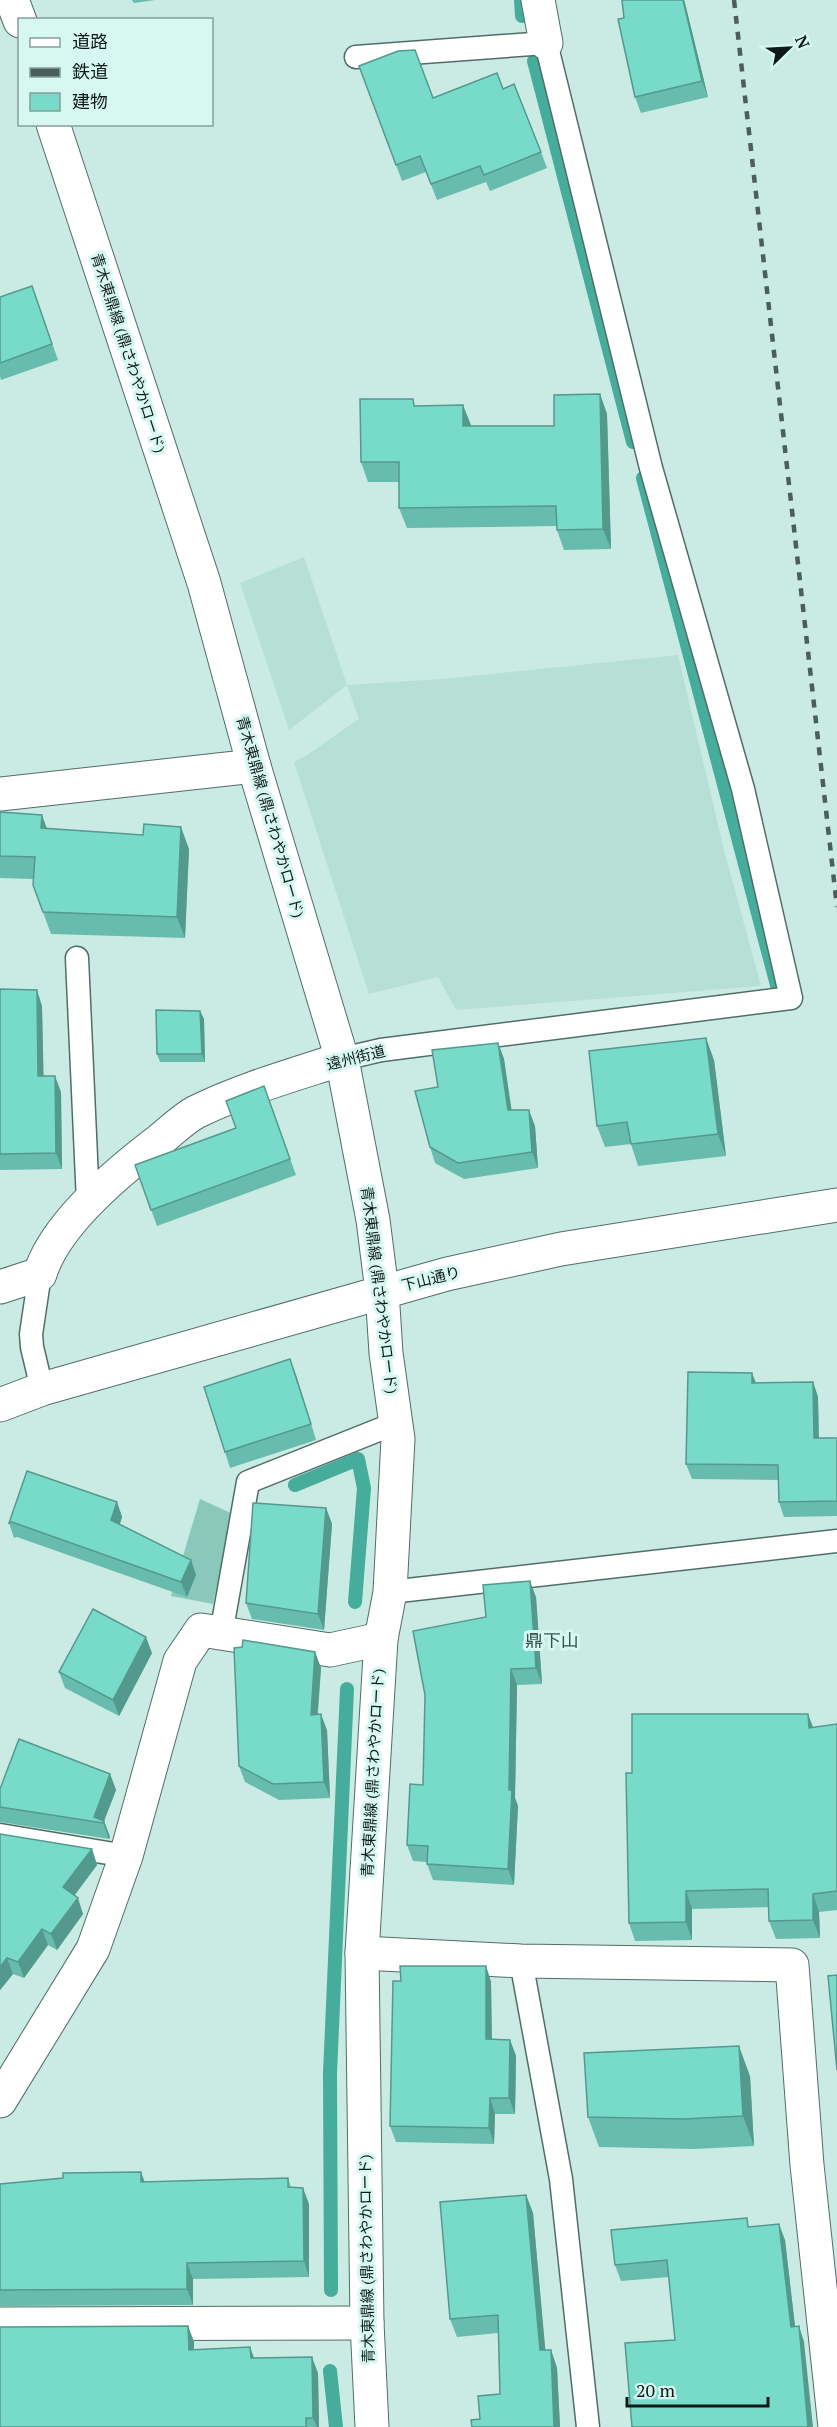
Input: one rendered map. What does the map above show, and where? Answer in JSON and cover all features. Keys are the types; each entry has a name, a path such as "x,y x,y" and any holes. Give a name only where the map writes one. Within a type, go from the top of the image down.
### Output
{"street":[{"path":"538,0 546,44"},
{"name":"青木東鼎線 (鼎さわやかロード)","path":"54,126 204,583 254,766 342,1059 373,1220 382,1291 386,1353 398,1439 390,1592 381,1639 362,1953 367,2323 372,2427"},
{"path":"0,794 254,766"},
{"name":"遠州街道","path":"40,1274 46,1256 88,1202 116,1174 194,1113 271,1081 342,1059"},
{"name":"下山通り","path":"0,1405 42,1389 447,1274 561,1249 837,1205"},
{"path":"0,1287 40,1274"},
{"path":"1,2098 93,1949 126,1856 180,1661 201,1630 330,1650 381,1639"},
{"path":"362,1953 521,1961 792,1965 807,2165 835,2427"},
{"path":"0,2324 367,2323"}],"lane":[{"path":"356,57 546,44"},
{"name":"遠州街道","path":"342,1059 381,1050 791,998 743,789 651,468 546,44"},
{"path":"77,958 88,1202"},
{"path":"40,1274 31,1334 42,1389"},
{"path":"221,1634 248,1482 396,1423"},
{"path":"390,1592 837,1541"},
{"path":"0,1835 126,1856"},
{"path":"521,1961 561,2179 588,2427"}],"shaded area":[{"path":"304,557 347,685 289,730 240,583"},
{"path":"678,655 724,850 761,986 456,1010 438,977 369,994 294,762 359,719 347,685 442,679"}],"green space":[{"path":"200,1499 233,1514 213,1604 171,1596"}],"building":[{"path":"622,0 683,0 702,81 635,97 618,19 624,18"},
{"path":"415,50 433,98 497,73 503,89 514,84 541,152 484,175 480,166 431,184 420,156 396,165 359,66 398,51"},
{"path":"32,286 52,344 0,363 0,297"},
{"path":"600,394 603,529 557,530 556,506 399,508 399,462 361,462 360,399 413,399 414,406 463,405 463,426 554,426 554,395"},
{"path":"0,812 42,815 41,828 143,835 144,824 181,827 177,917 43,912 33,885 35,857 0,856"},
{"path":"0,989 37,990 38,1076 55,1076 56,1153 0,1154"},
{"path":"156,1010 200,1011 202,1054 157,1054"},
{"path":"706,1038 718,1134 631,1144 627,1122 597,1126 589,1051"},
{"path":"498,1043 508,1110 529,1110 532,1152 458,1163 430,1147 415,1091 438,1087 432,1050"},
{"path":"264,1086 290,1159 151,1210 135,1165 236,1128 226,1101"},
{"path":"290,1359 311,1424 225,1452 204,1387"},
{"path":"688,1372 752,1373 752,1383 813,1382 814,1438 837,1438 837,1501 779,1502 778,1465 686,1464"},
{"path":"27,1471 117,1502 111,1520 191,1560 181,1582 12,1522 9,1523"},
{"path":"253,1503 326,1508 318,1614 246,1603"},
{"path":"530,1581 536,1668 511,1669 509,1790 512,1790 508,1869 427,1864 428,1846 407,1845 410,1784 423,1785 425,1695 413,1631 486,1617 483,1585"},
{"path":"93,1609 146,1637 113,1700 59,1672"},
{"path":"243,1640 315,1652 311,1715 321,1714 324,1782 273,1784 239,1766 234,1648 242,1647"},
{"path":"632,1714 808,1714 809,1728 837,1724 837,1891 813,1894 813,1920 769,1921 768,1889 686,1891 686,1922 629,1923 626,1773 632,1773"},
{"path":"19,1739 110,1774 94,1817 104,1821 103,1823 0,1807 0,1789"},
{"path":"0,1834 92,1849 63,1887 78,1898 51,1934 42,1929 18,1962 7,1958 0,1967"},
{"path":"400,1966 486,1966 486,2039 510,2040 509,2098 490,2098 489,2128 390,2126 393,1981 401,1981"},
{"path":"837,1975 837,2070 828,1976"},
{"path":"739,2046 743,2116 683,2119 588,2117 584,2053"},
{"path":"141,2172 141,2182 288,2178 288,2187 303,2188 304,2261 187,2263 187,2289 0,2290 0,2184 63,2178 63,2173"},
{"path":"526,2195 540,2350 551,2350 554,2427 472,2427 471,2420 480,2419 478,2396 500,2394 498,2315 450,2319 440,2202"},
{"path":"747,2218 748,2227 779,2224 791,2327 799,2326 808,2427 632,2427 625,2343 675,2340 667,2260 615,2265 611,2230"},
{"path":"188,2326 189,2350 250,2347 251,2358 312,2357 313,2418 306,2418 306,2427 0,2427 0,2327"}],"waterway":[{"path":"521,0 522,16"},
{"path":"534,61 633,442"},
{"path":"643,478 778,989"},
{"path":"295,1485 358,1459 364,1488 355,1602"},
{"path":"331,2290 330,2073 347,1689"},
{"path":"330,2371 336,2427"}],"railway":[{"path":"734,0 837,907"}],"district":[{"name":"鼎下山","path":"552,1641"}]}
